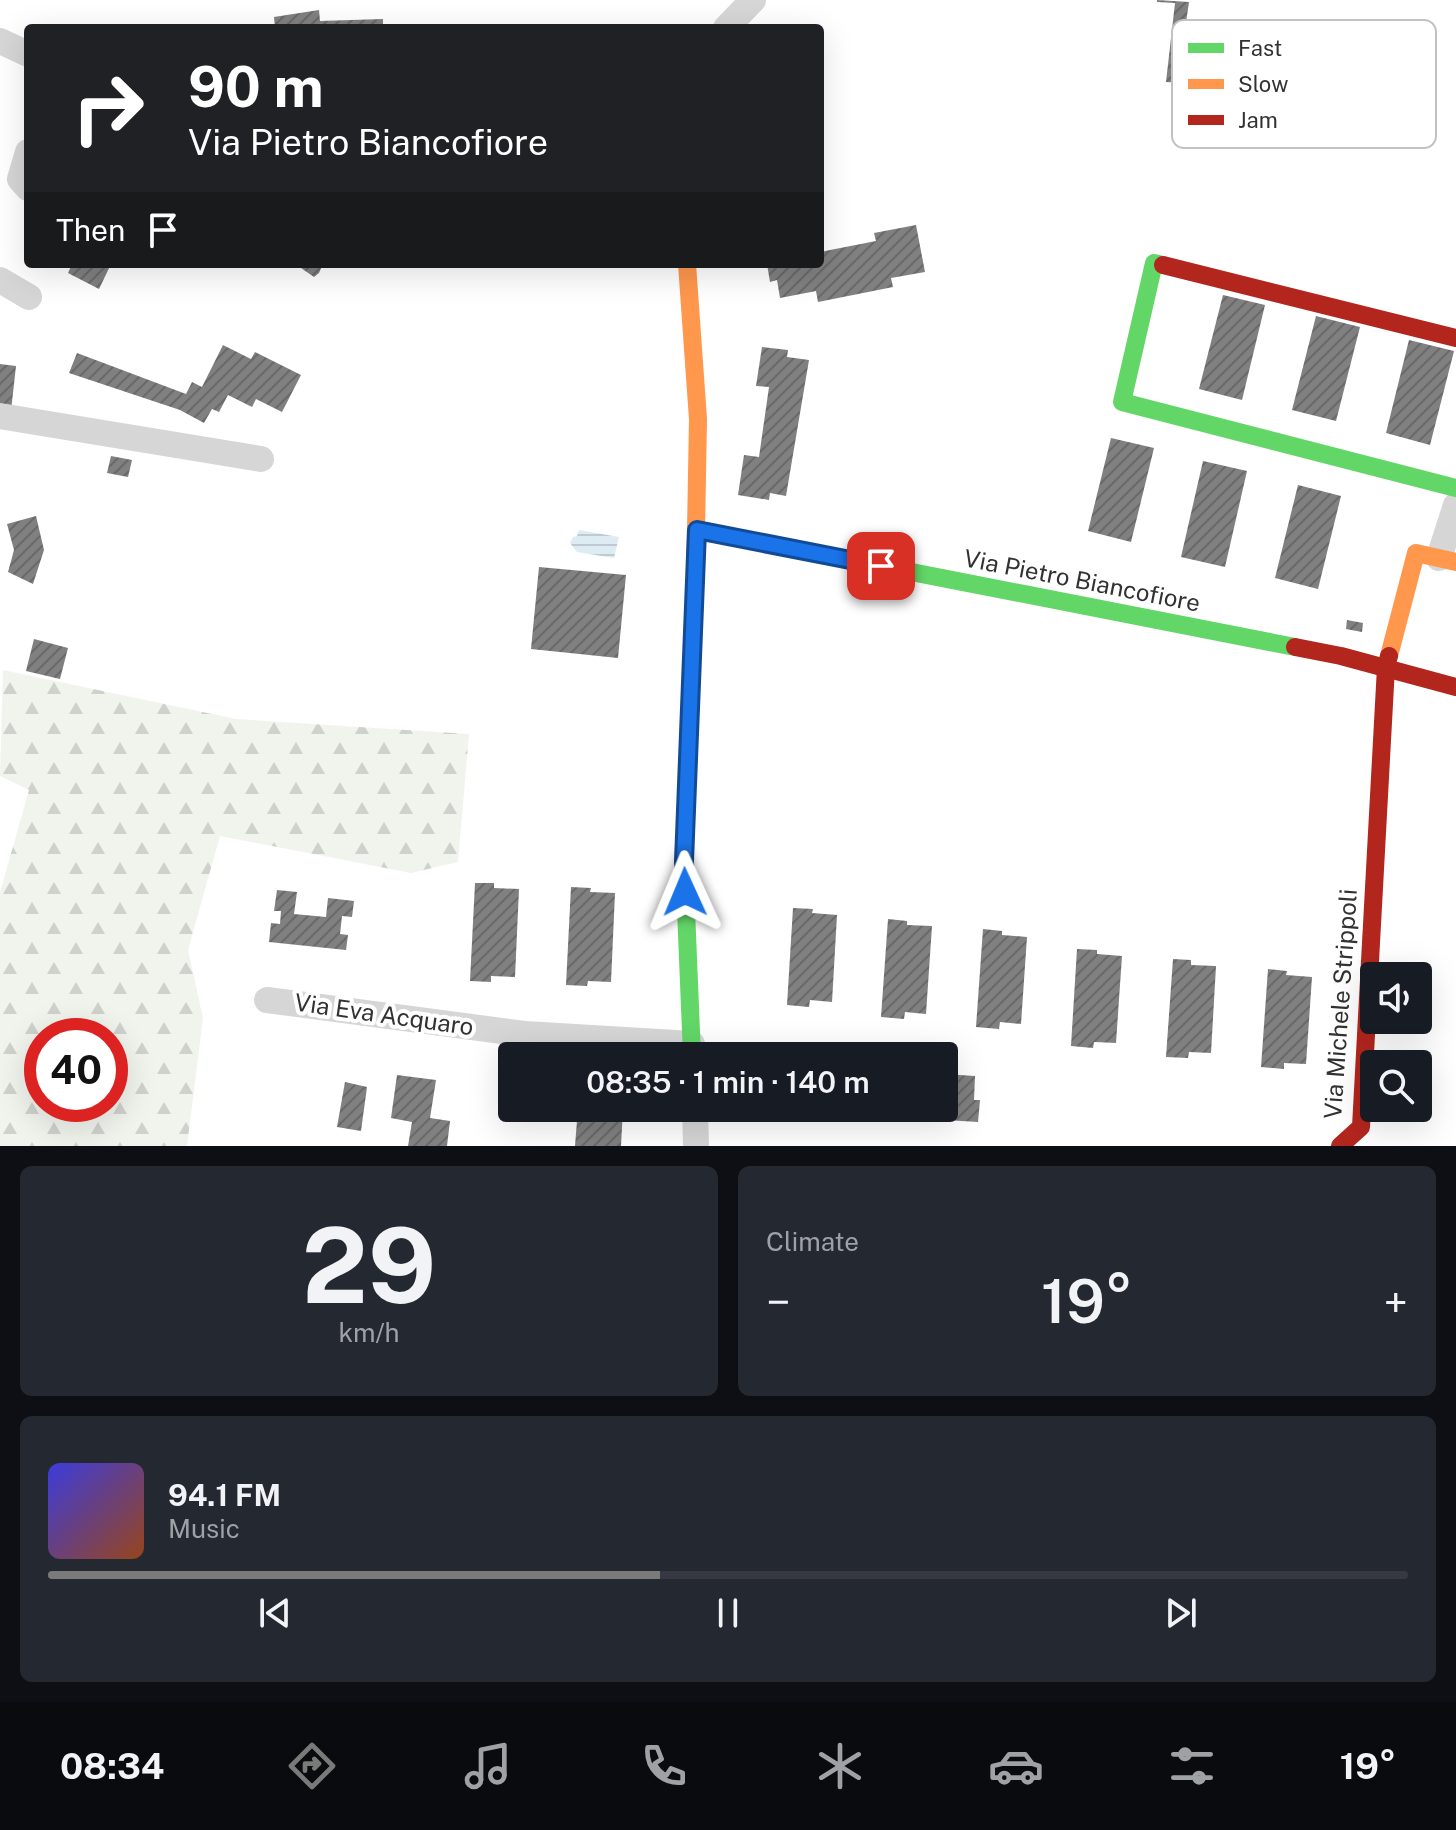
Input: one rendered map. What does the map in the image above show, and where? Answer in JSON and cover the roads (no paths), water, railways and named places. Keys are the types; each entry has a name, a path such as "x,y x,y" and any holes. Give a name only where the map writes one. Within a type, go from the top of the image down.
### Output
{"street":[{"path":"730,24 753,0"},
{"path":"0,41 24,52"},
{"path":"24,166 20,179 24,184"},
{"path":"1456,338 1154,263 1122,402 1456,488"},
{"path":"687,268 698,419 697,530 684,861 692,1042"},
{"path":"0,280 29,297"},
{"path":"0,416 261,459"},
{"path":"1447,560 1456,505"},
{"name":"Via Pietro Biancofiore","path":"697,530 1386,667 1456,687"},
{"name":"Via Michele Strippoli","path":"1340,1146 1361,1127 1386,667 1416,553 1447,560"},
{"name":"Via Eva Acquaro","path":"267,1000 608,1042"},
{"path":"695,1122 696,1146"}]}
